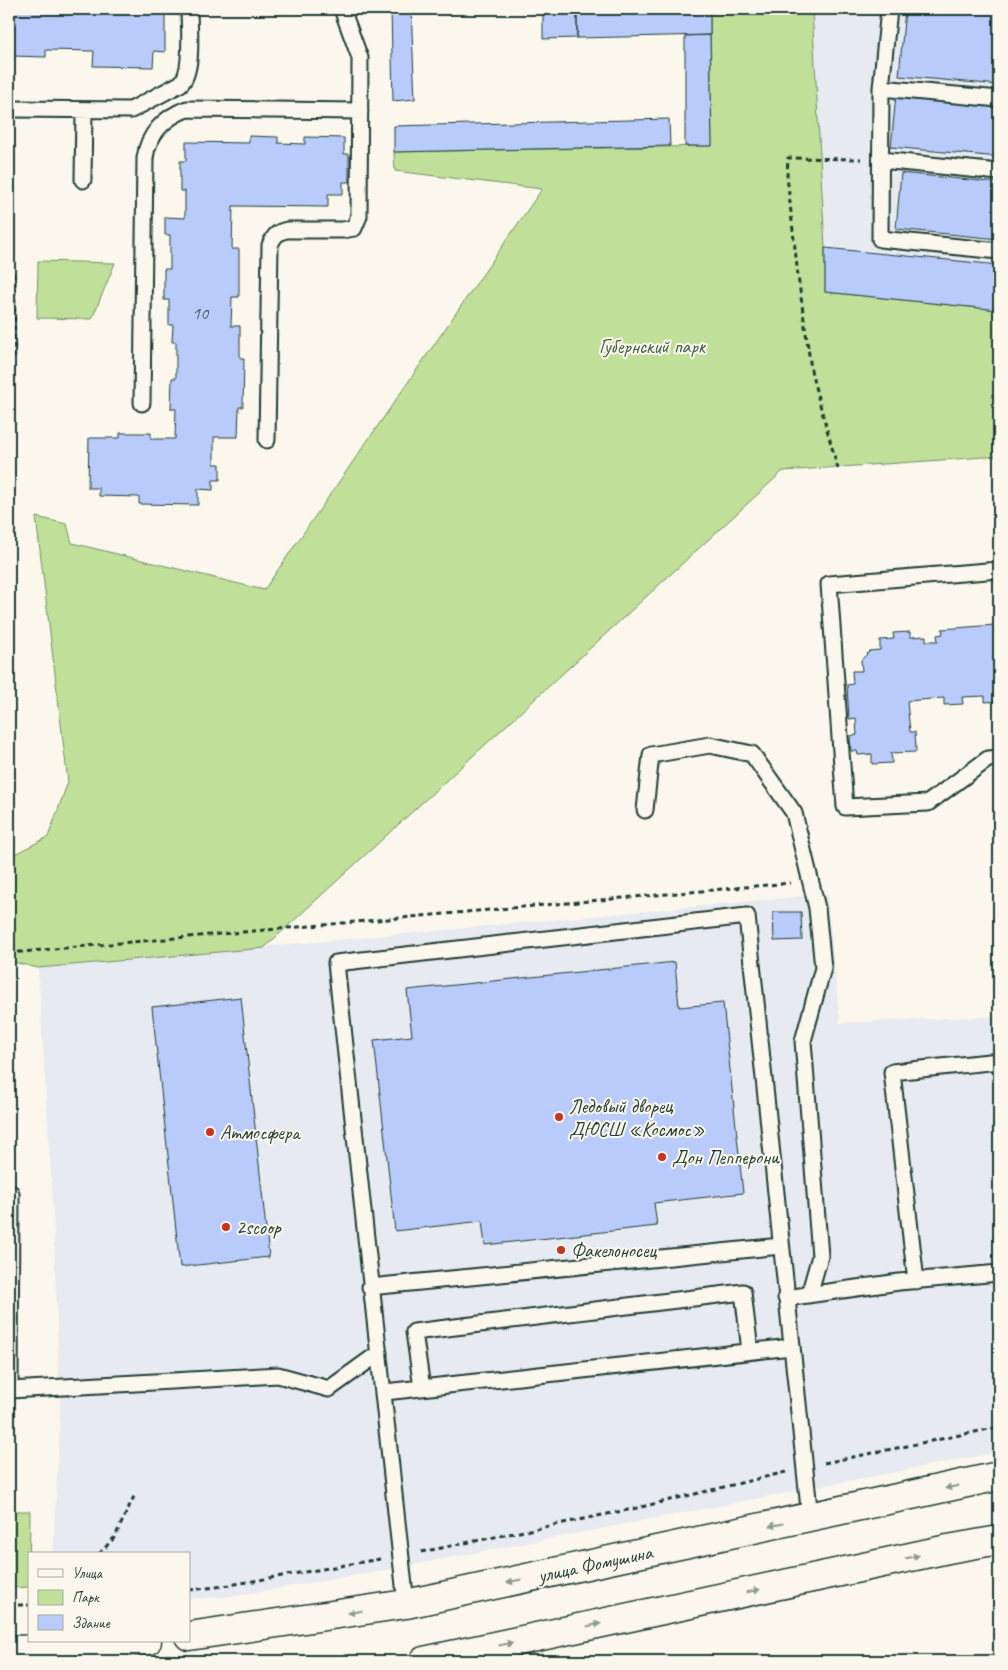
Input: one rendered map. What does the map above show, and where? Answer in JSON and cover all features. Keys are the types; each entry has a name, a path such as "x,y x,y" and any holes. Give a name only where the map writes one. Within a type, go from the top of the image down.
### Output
{"main road":[{"name":"улица Фомушина","path":"190,1636 406,1604 999,1476"},
{"path":"424,1661 948,1549 999,1540"},
{"path":"9,1650 96,1648 140,1642"}],"lane":[{"path":"11,109 131,110 185,80 188,69 189,9"},
{"path":"267,440 270,245 278,232 287,230 344,230 354,228 357,223 360,58 342,9"},
{"path":"889,9 881,88 880,239 999,251"},
{"path":"881,88 999,98"},
{"path":"142,403 145,158 146,148 155,132 176,114 188,109 360,111"},
{"path":"83,180 84,110"},
{"path":"881,160 999,172"},
{"path":"999,570 829,584 846,808 928,803 988,759 999,758"},
{"path":"645,810 651,755 710,745 752,754 794,813 817,908 823,968 803,1041 820,1256 809,1295"},
{"path":"406,1604 385,1392 370,1287 336,963 747,916 810,1518"},
{"path":"916,1281 892,1072 999,1061"},
{"path":"9,1193 11,1193 10,1390 278,1375 329,1389 379,1353"},
{"path":"370,1287 781,1246"},
{"path":"786,1298 916,1281 999,1274"},
{"path":"422,1388 414,1332 743,1292 750,1351"},
{"path":"385,1392 791,1347"}],"path":[{"path":"838,469 812,376 798,276 787,176 788,158 881,160"},
{"path":"9,264 15,278 14,359 9,368"},
{"path":"9,296 15,296"},
{"path":"9,953 810,881"},
{"path":"190,1590 224,1586 402,1556 637,1508 805,1467 999,1427"},
{"path":"101,1552 115,1537 135,1494"},
{"path":"9,1605 28,1605"}],"shaded area":[{"path":"812,9 999,9 999,310 825,292 825,248"},
{"path":"827,894 840,1023 999,1016 999,1452 381,1571 234,1596 190,1599 190,1552 53,1552 60,1417 53,1207 38,968"}],"green space":[{"name":"Губернский парк","path":"710,9 812,9 825,248 825,292 999,310 999,456 783,471 264,948 38,968 9,961 9,857 48,837 68,782 36,517 67,524 72,543 264,590 542,189 395,171 394,152 712,146"},
{"path":"38,261 115,263 92,319 37,318"},
{"path":"9,1511 30,1511 28,1587 9,1588"}],"building":[{"path":"9,9 165,9 165,52 154,51 153,67 93,66 94,51 46,50 46,57 12,56 12,49 9,49"},
{"path":"391,9 411,9 415,99 393,101"},
{"path":"543,9 577,9 577,38 543,39"},
{"path":"577,9 710,9 710,35 577,38"},
{"path":"905,9 999,9 999,85 899,76"},
{"path":"710,35 712,146 685,146 685,36"},
{"path":"896,95 999,105 999,157 891,147"},
{"path":"669,119 670,146 394,152 394,126"},
{"path":"249,136 278,137 278,143 305,144 305,137 344,138 344,154 349,154 349,182 343,182 343,194 328,194 328,207 233,206 232,249 239,249 239,297 232,297 231,326 240,326 240,358 244,358 243,407 239,407 238,437 214,437 214,464 220,464 220,480 213,480 213,490 198,489 198,505 139,504 139,497 99,496 99,488 88,488 89,438 120,438 120,433 151,433 151,439 175,439 176,409 171,409 172,378 176,378 176,342 172,342 173,325 169,325 169,300 164,300 164,269 170,269 170,235 165,235 165,217 185,218 185,191 180,191 180,161 186,161 186,142 249,143"},
{"path":"901,173 999,183 999,239 896,229"},
{"path":"825,248 999,265 999,310 825,292"},
{"path":"995,625 999,634 999,701 985,702 985,696 962,697 963,704 944,705 944,698 907,701 910,732 915,732 916,752 891,753 892,763 872,764 872,754 858,755 857,751 851,751 850,736 857,735 856,718 849,719 847,685 853,684 852,671 862,671 861,660 870,651 880,650 880,640 894,639 893,633 910,632 910,637 926,636 926,641 938,641 937,635 943,634 942,629"},
{"path":"773,912 801,912 802,940 774,941"},
{"name":"Ледовый дворец ДЮСШ «Космос»","path":"675,962 679,1007 723,1003 743,1193 654,1203 657,1226 485,1245 482,1221 395,1231 374,1040 412,1036 407,990"},
{"name":"Атмосфера","path":"241,997 269,1257 180,1267 152,1007"}],"place":[{"name":"Ледовый дворец ДЮСШ «Космос»","path":"559,1117"},
{"name":"Атмосфера","path":"210,1132"},
{"name":"Дон Пепперони","path":"662,1157"},
{"name":"2scoop","path":"226,1227"},
{"name":"Факелоносец","path":"561,1250"}]}
